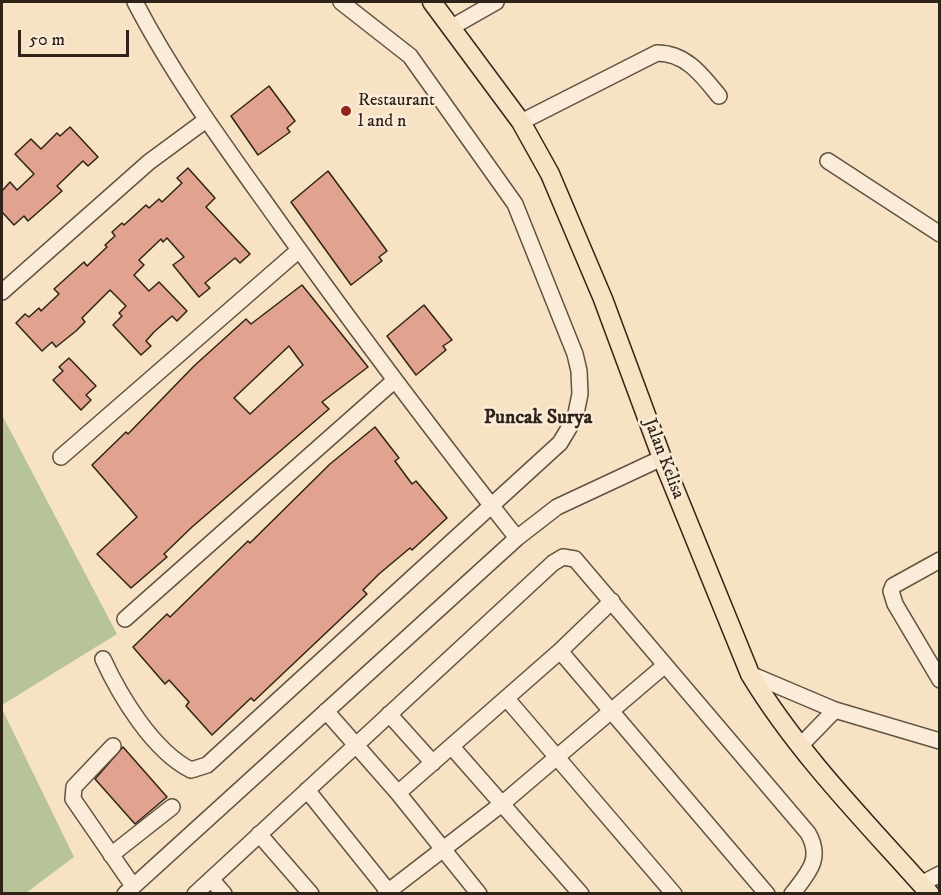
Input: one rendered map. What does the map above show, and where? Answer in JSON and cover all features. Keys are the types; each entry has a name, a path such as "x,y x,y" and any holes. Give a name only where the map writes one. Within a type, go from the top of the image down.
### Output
{"main road":[{"name":"Jalan Kelisa","path":"432,2 521,122 550,174 594,278 662,458 750,675 770,707 800,746 925,889"}],"street":[{"path":"135,2 206,120 395,380 517,538"},
{"path":"103,659 118,690 167,752 191,770 207,765 560,443 574,418 580,394 575,354 522,219 502,182 410,56 341,2"},
{"path":"452,27 496,2"},
{"path":"521,122 657,53 675,54 685,60 719,96"},
{"path":"2,292 149,162 206,120"},
{"path":"828,161 939,234"},
{"path":"61,457 299,250"},
{"path":"125,619 395,380"},
{"path":"113,746 74,787 73,799 111,855 129,890 517,538 557,507 662,458"},
{"path":"195,894 563,557 574,559 612,601 664,666 808,833 815,849 815,862 792,894"},
{"path":"939,560 893,586 891,591 895,604 939,680"},
{"path":"398,793 507,699 612,601"},
{"path":"560,651 767,894"},
{"path":"307,790 387,892 503,803 664,666"},
{"path":"750,675 835,710 939,741"},
{"path":"507,699 674,894"},
{"path":"800,746 835,710"},
{"path":"326,711 398,793 479,894"},
{"path":"389,714 433,763"},
{"path":"452,747 581,894"},
{"path":"111,855 172,807"},
{"path":"259,834 311,894"},
{"path":"925,889 939,874"},
{"path":"211,879 224,894"}],"green space":[{"path":"2,415 117,634 2,705"},
{"path":"2,709 74,857 26,893 2,893"}],"building":[{"path":"269,86 295,121 287,128 290,132 258,155 231,116"},
{"path":"70,127 98,157 88,166 83,161 57,186 62,191 28,221 24,216 14,225 2,212 2,191 10,182 17,190 34,174 15,154 31,139 41,149 57,133 60,136"},
{"path":"188,168 215,198 206,207 250,254 240,263 235,258 205,283 210,288 199,297 173,265 184,257 167,238 163,242 161,239 139,260 144,265 134,275 149,291 159,282 187,311 177,321 172,316 154,332 146,341 151,346 141,355 113,325 122,316 119,313 126,306 110,290 82,318 85,322 76,331 56,347 52,342 42,351 16,323 25,314 29,317 39,308 41,311 59,294 54,289 84,262 87,266 107,247 105,245 115,236 112,232 122,223 124,225 146,205 149,208 159,199 162,202 182,183 177,178"},
{"path":"328,171 387,251 379,257 382,261 351,285 291,202"},
{"path":"302,285 368,367 322,402 329,409 192,527 164,554 167,557 131,588 97,554 137,517 92,465 126,432 128,434 194,366 246,319 251,324","holes":["289,346 303,365 250,414 234,398"]},
{"path":"424,305 452,340 443,346 446,350 416,375 387,336"},
{"path":"69,358 96,386 86,395 91,400 81,410 53,380 63,371 59,367"},
{"path":"375,427 399,458 395,461 412,484 416,481 447,518 412,550 410,548 379,574 363,590 367,594 254,701 251,698 212,735 186,706 189,702 169,680 165,684 133,647 167,614 170,617 248,541 250,543 330,464"},
{"path":"123,747 167,797 135,824 95,779"}],"place":[{"name":"Restaurant l and n","path":"346,111"}],"district":[{"name":"Puncak Surya","path":"538,419"}]}
